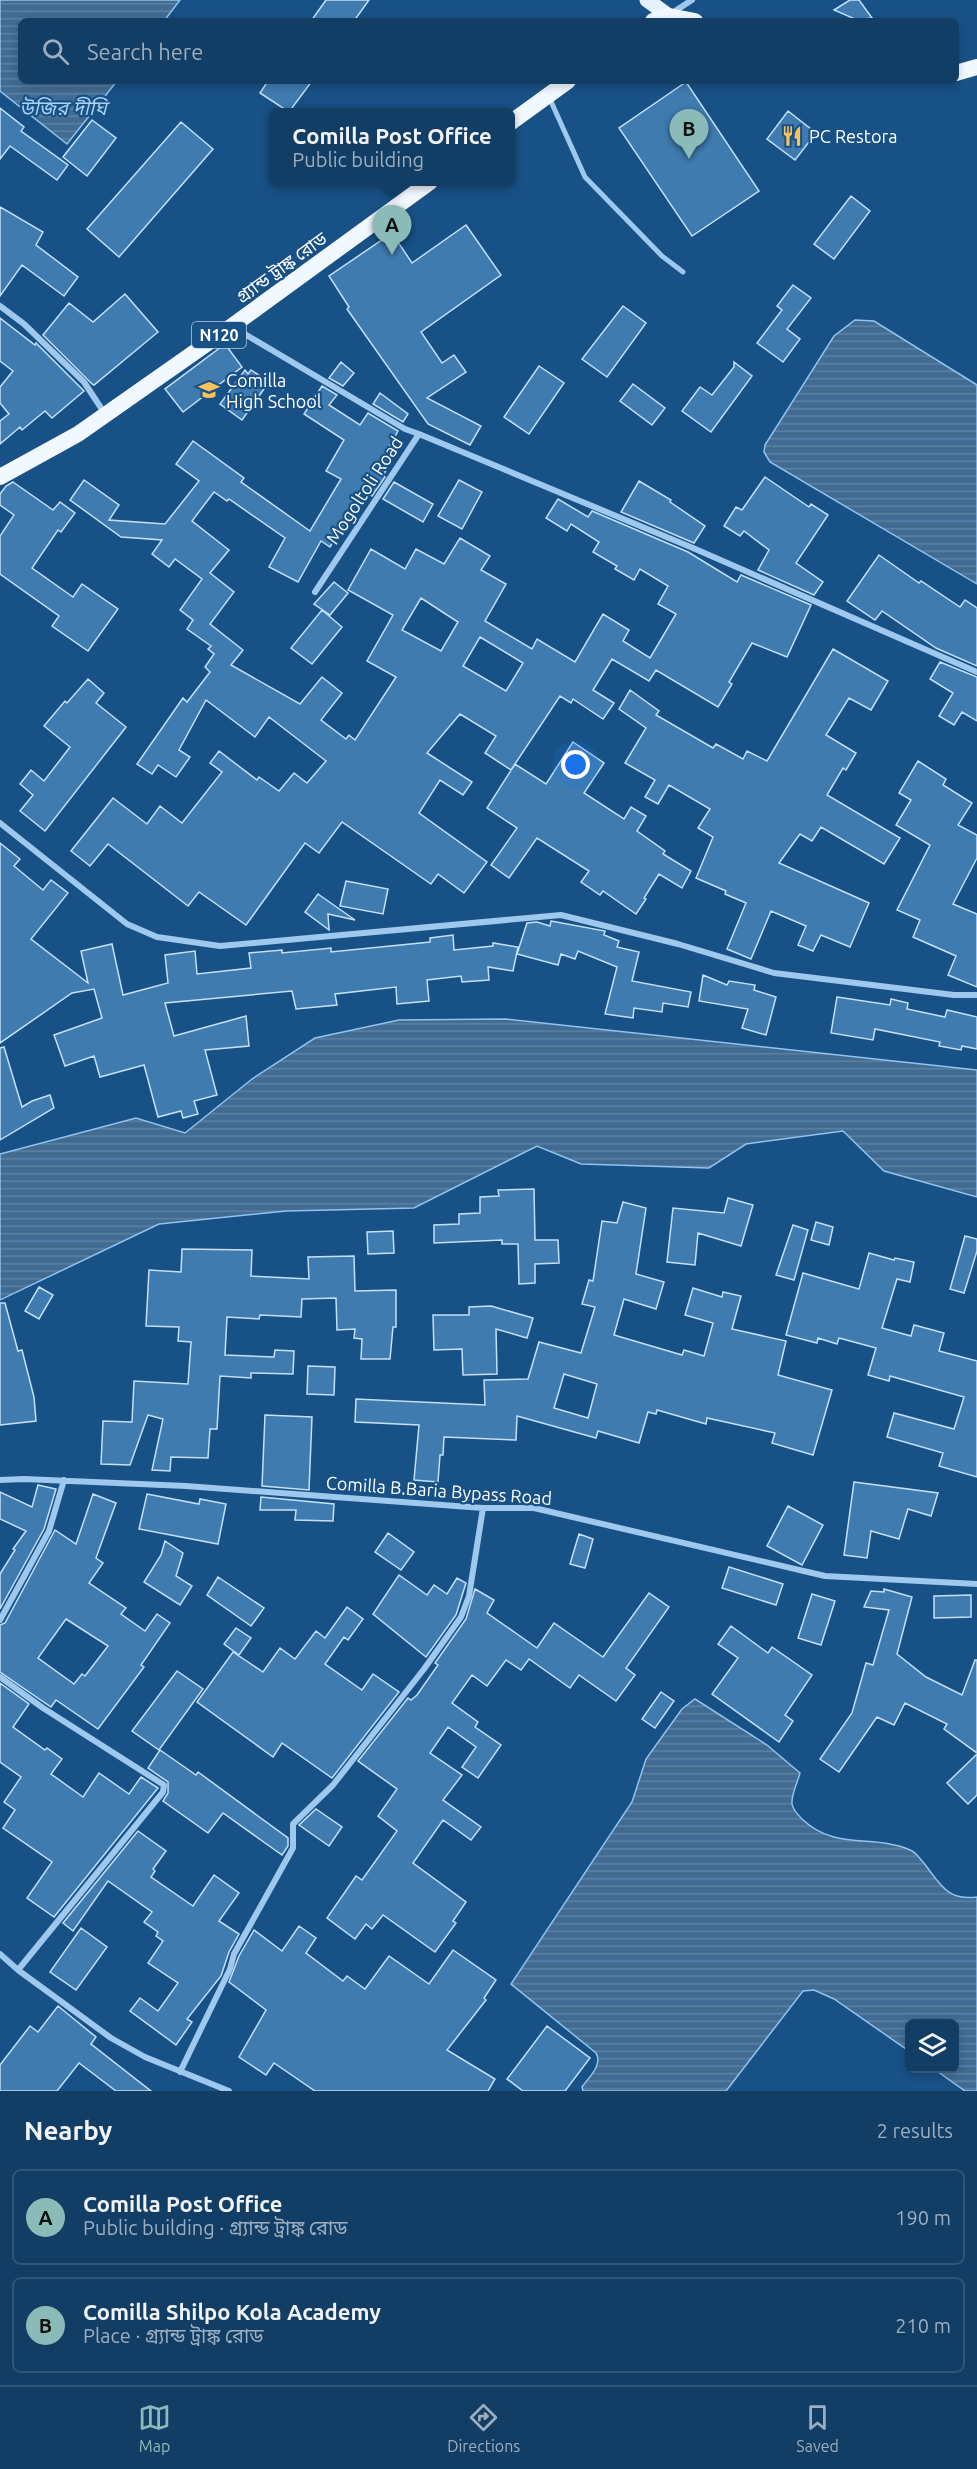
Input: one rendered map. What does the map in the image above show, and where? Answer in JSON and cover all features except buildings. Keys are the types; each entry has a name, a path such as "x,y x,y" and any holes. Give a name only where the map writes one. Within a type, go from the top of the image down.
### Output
{"highway":[{"path":"959,72 977,67"},
{"path":"515,119 564,84"},
{"name":"গ্র্যান্ড ট্রাঙ্ক রোড","path":"0,477 78,434 232,326 424,186"}],"main road":[{"path":"647,0 661,18"}],"street":[{"path":"661,18 692,0"},
{"path":"549,95 585,177 662,256 683,272"},
{"path":"0,306 24,324 84,382 105,415"},
{"name":"Mogoltoli Road","path":"232,326 405,429 418,434 315,592"},
{"path":"418,434 682,543 977,672"},
{"path":"0,823 127,924 157,937 220,946 561,915 678,944 774,973 954,995 977,995"},
{"name":"Comilla B.Baria Bypass Road","path":"0,1480 64,1480 186,1486 483,1508 534,1508 825,1576 977,1584"},
{"path":"0,1620 49,1532 64,1480"},
{"path":"180,2072 230,1969 234,1954 293,1848 293,1824 333,1785 424,1669 461,1617 469,1596 483,1508"},
{"path":"0,1677 43,1708 164,1785 163,1792 18,1970"},
{"path":"0,1953 18,1970 111,2038 145,2057 218,2089 229,2091"}],"water":[{"name":"উজির দীঘি","path":"0,0 180,0 166,18 18,18 18,84 115,84 67,144 0,91"},
{"path":"855,320 874,321 977,385 977,584 770,462 764,452 765,445 834,336"},
{"path":"505,1019 977,1070 977,1197 884,1171 843,1131 746,1144 709,1168 581,1164 537,1146 414,1208 286,1211 159,1224 0,1300 0,1154 136,1118 185,1133 252,1079 315,1038 399,1020"},
{"path":"695,1699 767,1745 800,1773 792,1800 793,1806 800,1817 815,1829 841,1839 897,1845 910,1850 917,1855 945,1889 966,1898 977,1897 977,2091 965,2091 940,2073 959,2073 959,2019 905,2019 905,2048 834,1999 814,1990 803,1991 726,2091 583,2091 582,2087 598,2062 596,2053 511,1984 632,1802 646,1759 682,1709"}],"place":[{"name":"PC Restora","path":"792,136"},
{"name":"Comilla Shilpo Kola Academy","path":"689,159"},
{"name":"Comilla Post Office","path":"392,255"},
{"name":"Comilla High School","path":"209,390"}]}
